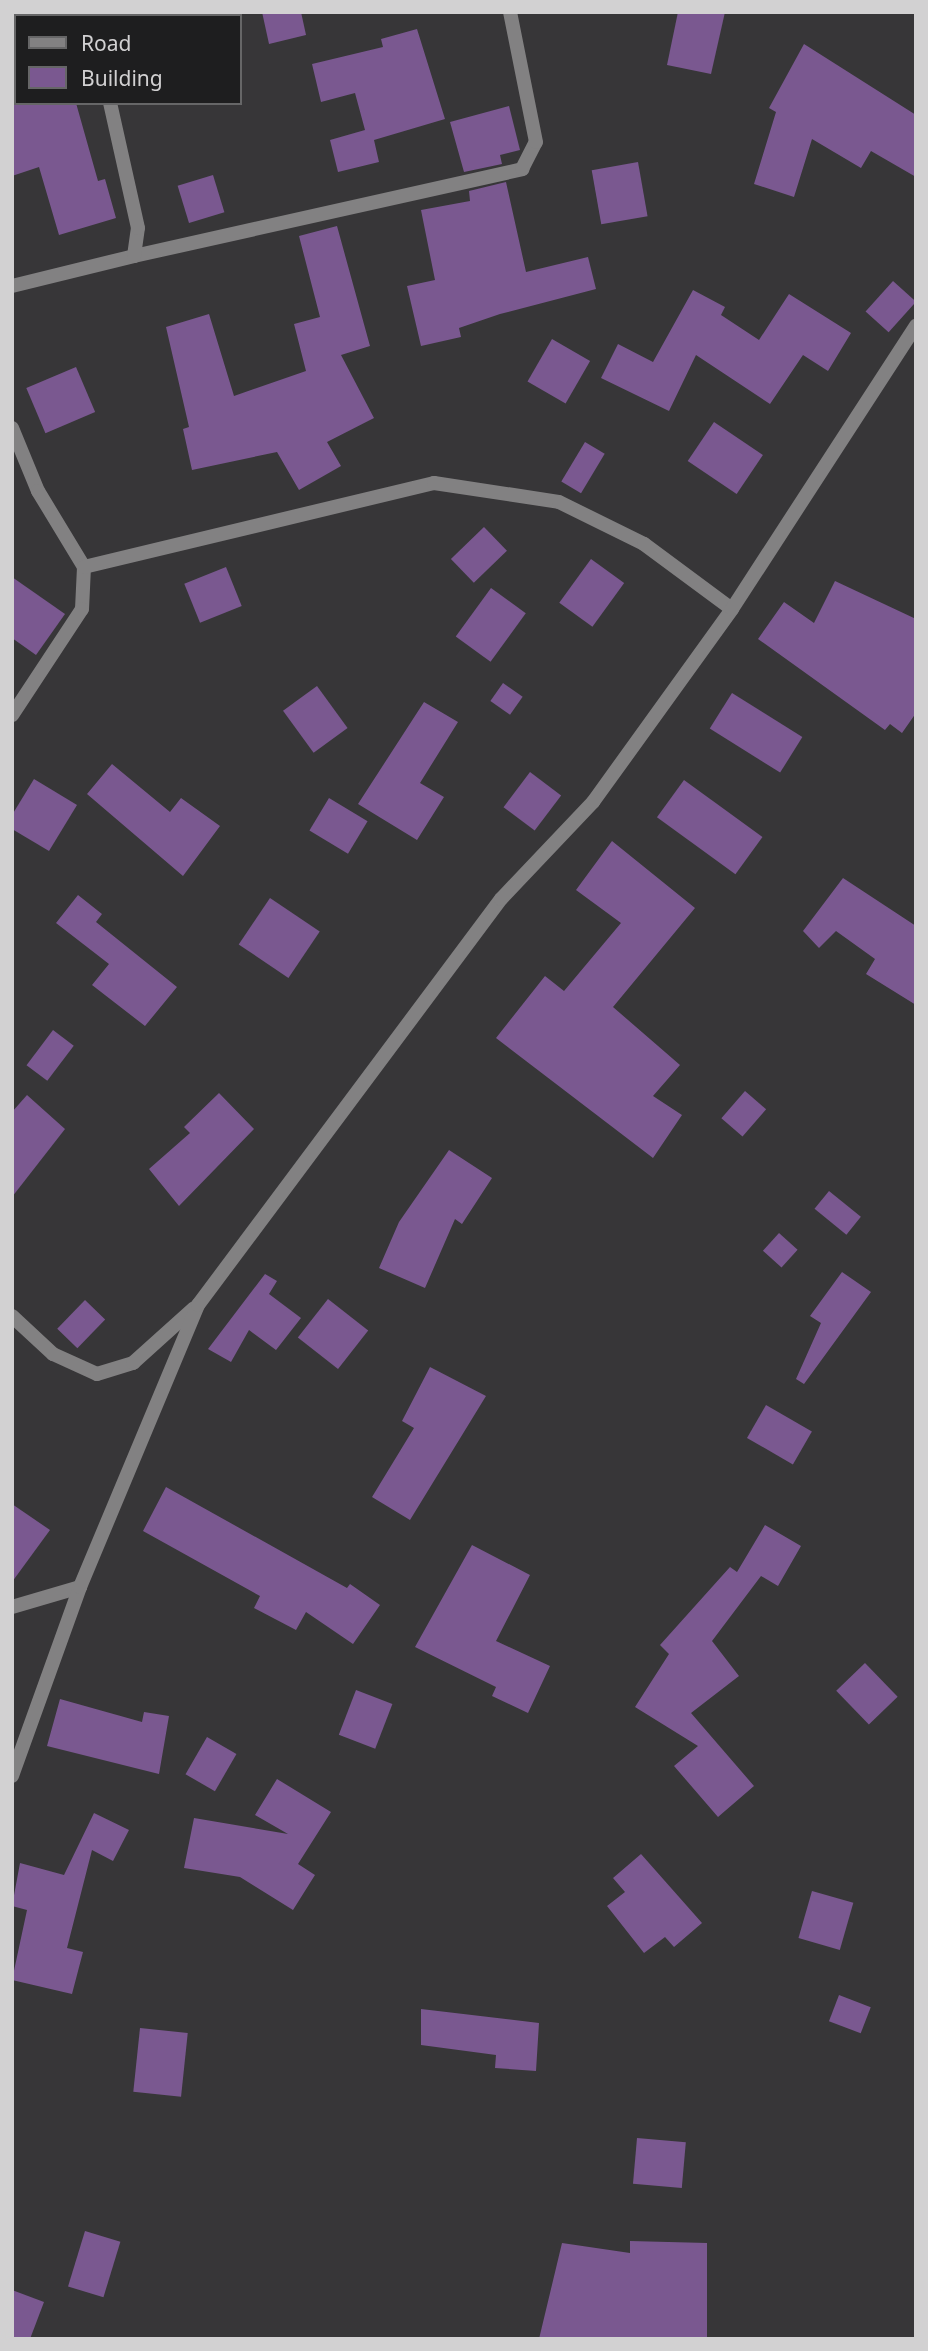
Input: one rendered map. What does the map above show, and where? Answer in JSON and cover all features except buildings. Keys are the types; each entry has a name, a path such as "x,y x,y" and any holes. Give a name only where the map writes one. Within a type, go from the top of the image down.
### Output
{"street":[{"path":"12,286 522,169 536,142 510,12"},
{"path":"110,105 138,228 134,256"},
{"path":"12,1317 53,1354 97,1374 133,1363 198,1305 500,899 593,802 732,609 916,326"},
{"path":"12,428 38,491 84,567 82,609 12,715"},
{"path":"84,567 434,483 559,502 644,544 732,609"},
{"path":"12,1776 80,1587 198,1305"},
{"path":"12,1607 80,1587"}]}
